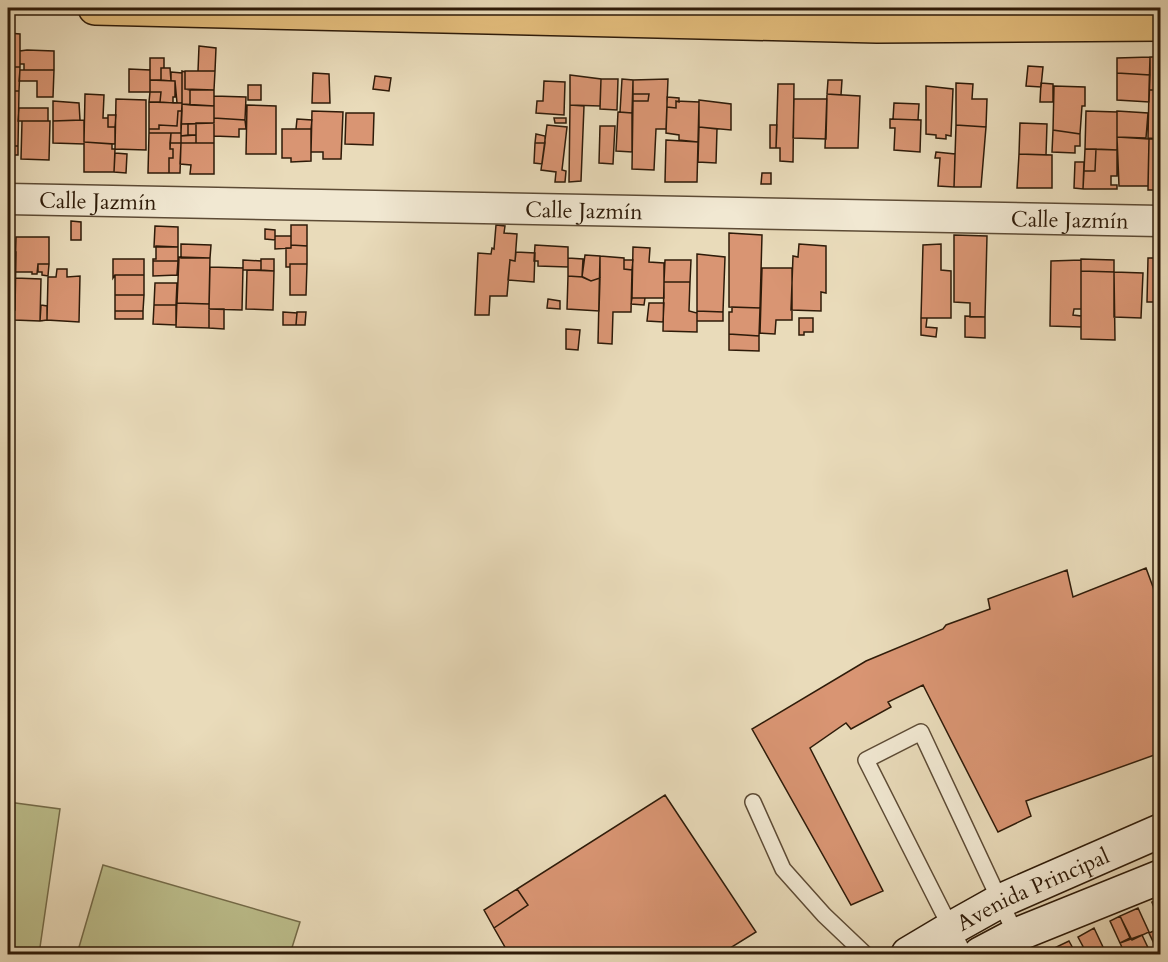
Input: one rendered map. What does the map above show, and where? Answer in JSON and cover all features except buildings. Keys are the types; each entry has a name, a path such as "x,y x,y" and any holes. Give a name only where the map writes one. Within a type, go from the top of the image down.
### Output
{"main road":[{"path":"95,8 865,25 1161,24"},
{"name":"Avenida Principal","path":"908,954 957,941 1000,901 1161,831"},
{"name":"Avenida Principal","path":"980,954 1016,935 1161,877"}],"street":[{"name":"Calle Jazmín","path":"8,199 1161,221"}],"lane":[{"path":"957,941 866,760 921,732 1016,935"},
{"path":"753,802 783,869 824,915 865,954"}],"green space":[{"path":"8,802 60,809 39,954 8,954"},
{"path":"103,865 300,922 290,954 77,954"}]}
